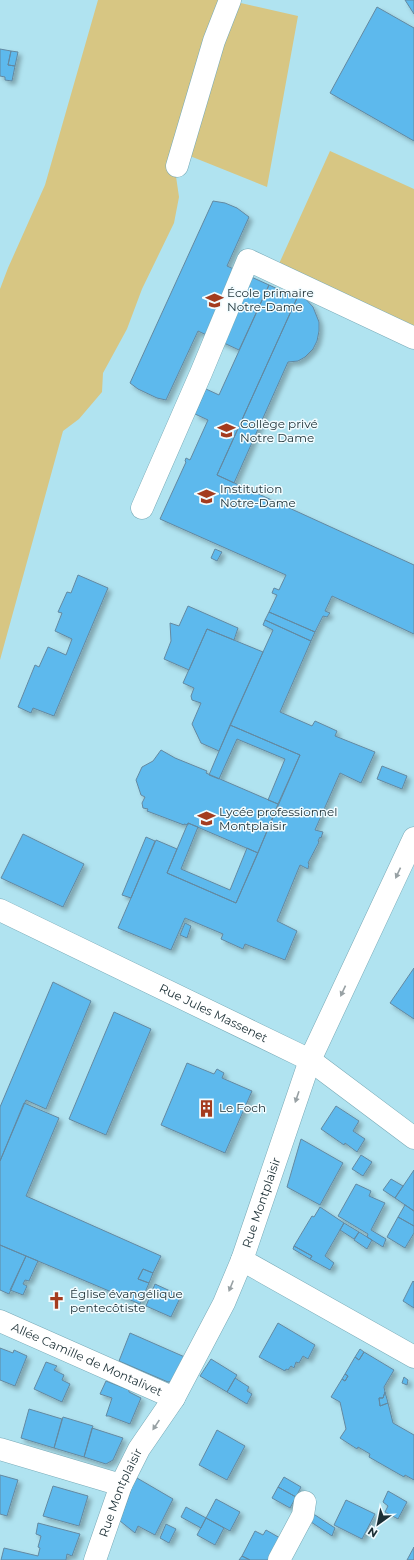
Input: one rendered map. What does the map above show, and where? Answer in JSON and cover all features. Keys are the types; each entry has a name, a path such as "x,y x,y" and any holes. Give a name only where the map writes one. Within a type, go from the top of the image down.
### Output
{"street":[{"path":"177,166 214,41 230,0"},
{"path":"142,508 248,260 414,338"},
{"name":"Rue Montplaisir","path":"95,1560 121,1485 139,1449 174,1398 224,1303 242,1260 310,1060 414,838"},
{"name":"Rue Jules Massenet","path":"0,910 310,1060 414,1138"},
{"path":"242,1260 414,1357"},
{"name":"Allée Camille de Montalivet","path":"0,1321 174,1398"},
{"path":"0,1449 121,1485"},
{"path":"279,1560 303,1515 305,1502"}],"shaded area":[{"path":"98,0 220,0 172,149 179,197 174,223 142,289 127,329 103,373 102,392 79,419 63,431 0,660 0,289 45,185"},
{"path":"232,1 298,16 267,187 190,156"},
{"path":"330,151 414,189 414,327 278,266"}],"building":[{"path":"405,0 414,0 414,14"},
{"path":"377,7 414,28 414,141 330,93"},
{"path":"0,49 11,51 8,65 15,66 12,81 5,80 5,77 0,76"},
{"path":"11,51 18,52 15,66 8,65"},
{"path":"213,201 225,203 237,208 249,217 227,266 269,285 239,350 198,331 166,400 157,398 138,389 130,383"},
{"path":"269,285 297,298 217,475 414,565 414,634 332,596 325,611 330,613 327,617 323,616 315,632 269,612 277,595 272,593 274,588 279,590 286,575 160,519 186,462 186,458 190,460 208,420 195,414 206,389 219,395"},
{"path":"292,293 303,296 313,307 319,322 317,341 313,349 305,357 298,361 288,362 234,483 217,475 297,298 288,294"},
{"path":"215,549 222,552 217,561 211,558"},
{"path":"78,575 108,588 54,716 33,708 31,713 18,707 35,665 39,667 48,647 66,655 72,639 55,631 62,613 58,612 67,592 71,593"},
{"path":"188,606 238,628 234,640 207,629 189,670 164,659 171,641 170,623 179,626"},
{"path":"269,612 315,632 311,641 265,620"},
{"path":"265,620 311,641 280,712 312,726 315,721 337,731 335,736 375,752 361,783 340,773 315,830 323,832 321,838 320,837 308,863 308,869 300,865 277,921 297,931 285,960 245,944 243,949 221,939 223,934 185,918 171,950 118,928 156,840 177,849 167,873 236,903 300,755 230,725 273,630 263,625"},
{"path":"207,629 263,652 219,751 201,743 192,724 201,703 192,700 191,696 194,688 183,683"},
{"path":"230,725 300,755 278,804 268,800 285,759 237,739 219,779 209,775"},
{"path":"161,750 175,758 207,771 206,773 278,804 258,853 188,823 188,825 184,825 147,811 148,809 143,808 142,803 145,797 141,795 136,780 142,767 153,761"},
{"path":"382,766 407,776 402,789 377,779"},
{"path":"188,823 198,827 181,869 230,890 247,848 258,853 236,903 167,873"},
{"path":"23,834 84,864 63,907 1,878"},
{"path":"146,837 155,841 131,898 122,895"},
{"path":"185,923 191,926 187,938 180,935"},
{"path":"414,968 414,1019 390,1003"},
{"path":"53,982 91,1001 46,1109 26,1100 0,1161 0,1107"},
{"path":"114,1012 151,1029 106,1135 69,1119"},
{"name":"Le Foch","path":"187,1063 214,1074 217,1069 224,1073 222,1078 252,1091 225,1153 161,1125"},
{"path":"24,1103 59,1118 26,1196 161,1256 153,1273 143,1269 138,1279 149,1283 140,1304 0,1245 0,1161"},
{"path":"336,1106 359,1121 353,1131 365,1139 357,1152 321,1129"},
{"path":"301,1139 343,1163 320,1205 287,1187"},
{"path":"361,1155 372,1162 363,1176 352,1169"},
{"path":"414,1170 414,1211 395,1198"},
{"path":"391,1179 403,1186 395,1198 383,1190"},
{"path":"356,1184 371,1191 369,1196 385,1203 371,1230 386,1239 383,1247 367,1237 368,1234 338,1216"},
{"path":"405,1205 414,1211 414,1226 398,1217"},
{"path":"320,1207 344,1223 325,1256 334,1263 330,1270 310,1259 312,1256 294,1246 312,1216 314,1217"},
{"path":"398,1217 414,1226 414,1233 405,1248 387,1237"},
{"path":"344,1223 359,1232 354,1239 340,1230"},
{"path":"359,1232 372,1240 367,1249 354,1240"},
{"path":"0,1245 26,1256 9,1294 0,1290"},
{"path":"294,1246 312,1256 310,1259 293,1249"},
{"path":"26,1256 38,1261 29,1281 25,1280 23,1284 27,1286 23,1295 10,1290"},
{"path":"143,1269 153,1273 149,1283 138,1279"},
{"path":"413,1281 414,1282 414,1308 403,1301"},
{"path":"155,1284 181,1296 171,1317 146,1306"},
{"path":"278,1323 315,1345 308,1359 303,1356 299,1363 296,1362 294,1368 291,1366 285,1371 259,1357"},
{"path":"130,1333 187,1358 173,1381 168,1382 119,1361"},
{"path":"0,1348 13,1353 14,1350 27,1356 15,1386 0,1380"},
{"path":"360,1349 364,1352 359,1360 355,1357"},
{"path":"364,1352 394,1370 384,1387 385,1392 383,1398 379,1398 380,1406 388,1403 393,1423 414,1435 414,1480 405,1475 404,1477 369,1457 370,1454 358,1447 357,1449 340,1438 346,1429 340,1402 331,1397 342,1379 345,1381 348,1376 345,1374 355,1357 359,1360"},
{"path":"211,1359 237,1375 227,1392 200,1376"},
{"path":"46,1362 57,1366 54,1370 64,1375 62,1380 70,1384 62,1402 34,1389"},
{"path":"345,1374 348,1376 345,1381 342,1379"},
{"path":"404,1377 408,1380 407,1385 402,1383"},
{"path":"235,1378 249,1387 247,1391 252,1394 247,1404 227,1392"},
{"path":"106,1381 129,1390 129,1392 141,1398 130,1424 106,1416 112,1398 100,1394"},
{"path":"385,1392 388,1403 380,1406 379,1398 383,1398"},
{"path":"29,1409 62,1419 54,1448 21,1438"},
{"path":"63,1417 93,1426 84,1457 54,1448"},
{"path":"92,1428 123,1438 113,1460 106,1464 84,1457"},
{"path":"217,1430 245,1446 227,1480 199,1465"},
{"path":"0,1475 18,1480 7,1516 0,1514"},
{"path":"284,1477 301,1487 296,1497 278,1487"},
{"path":"137,1478 173,1499 155,1535 138,1526 135,1533 120,1521 132,1487"},
{"path":"53,1486 88,1496 79,1526 43,1516"},
{"path":"278,1487 296,1497 290,1508 272,1498"},
{"path":"388,1491 407,1502 398,1519 385,1512 388,1506 383,1502"},
{"path":"216,1499 240,1512 230,1531 206,1518"},
{"path":"346,1500 375,1514 362,1539 334,1525"},
{"path":"186,1507 206,1518 201,1528 181,1517"},
{"path":"312,1513 335,1528 332,1536 308,1520"},
{"path":"206,1518 224,1528 215,1545 197,1535"},
{"path":"38,1523 80,1534 72,1556 67,1554 66,1560 1,1560 4,1548 38,1556 40,1548 38,1547 41,1536 36,1534"},
{"path":"166,1524 176,1529 169,1543 160,1538"},
{"path":"266,1530 280,1538 268,1560 250,1560 242,1556 255,1531 263,1535"},
{"path":"414,1547 414,1560 407,1560"},
{"path":"242,1556 250,1560 239,1560"}],"place":[{"name":"École primaire Notre-Dame","path":"214,300"},
{"name":"Collège privé Notre Dame","path":"227,431"},
{"name":"Institution Notre-Dame","path":"207,496"},
{"name":"Lycée professionnel Montplaisir","path":"206,819"},
{"name":"Le Foch","path":"206,1108"},
{"name":"Église évangélique pentecôtiste","path":"57,1301"}]}
